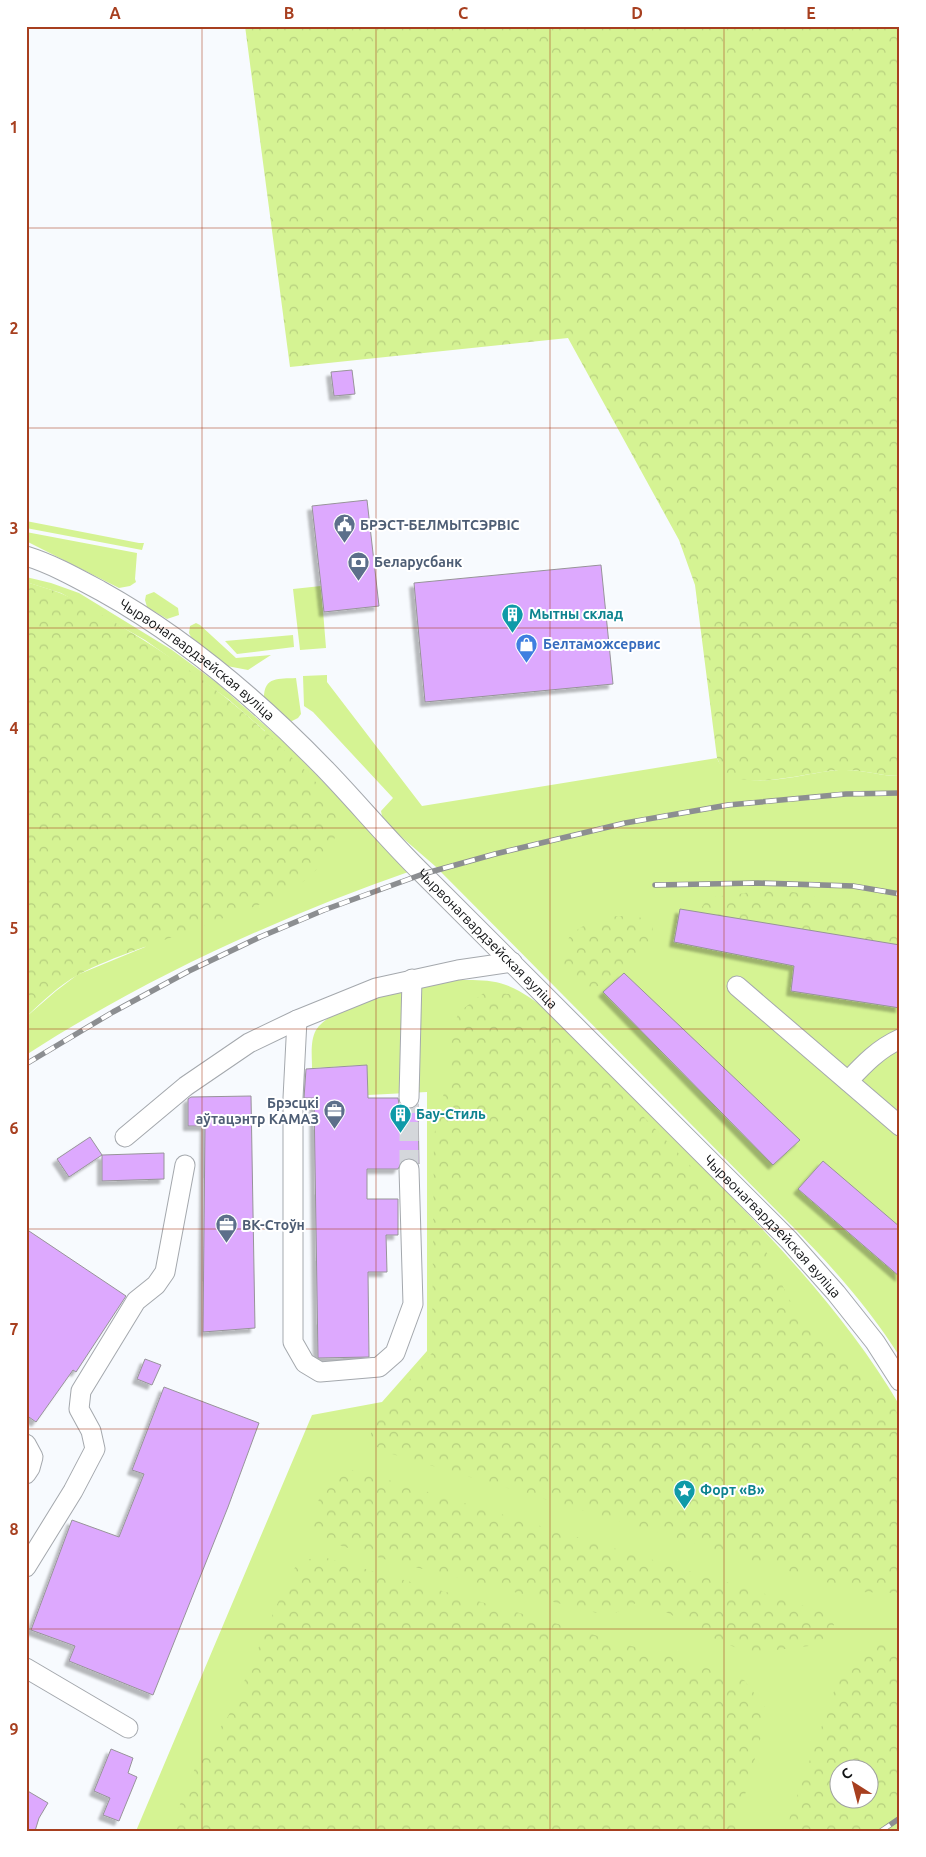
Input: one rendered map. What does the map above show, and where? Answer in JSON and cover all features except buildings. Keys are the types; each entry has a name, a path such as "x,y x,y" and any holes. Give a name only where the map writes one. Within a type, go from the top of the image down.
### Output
{"street":[{"name":"Чырвонагвардзейская вуліца","path":"26,556 78,579 126,605 169,634 246,694 283,727 423,874 789,1240 836,1293 875,1342 900,1381"},
{"path":"125,1137 186,1086 249,1043 297,1020 376,988 458,970 512,962"},
{"path":"409,1098 412,979"},
{"path":"737,986 900,1126"},
{"path":"297,1020 293,1098 293,1342 305,1363 320,1372 379,1366 395,1353 413,1304 409,1169"},
{"path":"848,1081 879,1051 900,1039"},
{"path":"26,1567 73,1491 95,1449 91,1431 79,1409 81,1391 136,1301 156,1285 165,1272 185,1164"},
{"path":"26,1444 33,1457 26,1474"},
{"path":"26,1668 128,1728"}],"green space":[{"path":"245,26 900,26 900,776 842,770 781,779 748,780 734,777 723,770 717,758 695,585 679,540 568,338 290,367"},
{"path":"26,521 144,543 142,550 26,528"},
{"path":"26,532 137,553 136,582 130,586 119,588 26,541"},
{"path":"26,577 79,593 172,650 217,683 285,743 411,871 311,909 213,952 118,1000 26,1055 26,1017 77,975 145,947 265,731 228,699 145,640 61,593 26,582"},
{"path":"26,582 60,593 90,608 161,651 223,695 261,728 316,782 331,804 336,815 337,826 328,854 314,873 291,890 260,904 92,968 64,984 26,1017"},
{"path":"321,586 326,648 300,650 293,589"},
{"path":"154,592 178,608 179,615 167,619 147,607 146,595"},
{"path":"196,623 236,658 271,655 248,670 227,666 191,637 189,633 190,626"},
{"path":"293,635 294,647 237,654 225,641"},
{"path":"327,675 327,682 422,806 717,758 726,771 739,778 755,780 774,780 842,770 900,776 900,1357 852,1292 798,1232 435,866 383,821 381,811 393,798 313,712 304,706 303,676"},
{"path":"296,678 301,714 290,722 264,698 265,691 270,682 278,679"},
{"path":"762,889 800,893 834,902 875,899 900,902 900,945 700,912 703,905 711,898"},
{"path":"617,916 636,917 648,921 652,924 653,934 632,959 608,981 591,987 581,985 566,971 563,961 563,950 568,940 586,924"},
{"path":"455,980 487,981 512,987 550,1012 778,1246 855,1338 900,1406 900,1831 136,1831 312,1415 382,1402 427,1351 427,1092 368,1095 366,1065 312,1068 313,1039 316,1030 326,1020 340,1011 401,992"},
{"path":"485,992 509,994 525,1002 555,1024 747,1225 764,1247 789,1299 824,1345 880,1392 893,1406 900,1418 900,1593 859,1592 392,1454 380,1449 373,1443 371,1434 374,1422 432,1353 434,1136 440,1105 450,1075 449,1037 459,1012"},
{"path":"345,1470 355,1470 825,1612 834,1625 827,1637 809,1646 759,1652 739,1649 713,1638 668,1613 644,1604 636,1603 609,1616 387,1560 332,1543 321,1537 314,1528 312,1518 322,1491 336,1474"},
{"path":"323,1557 615,1642 664,1654 744,1680 768,1711 735,1831 169,1831 200,1756 234,1705 291,1572 305,1561"},
{"path":"900,1641 900,1805 866,1831 785,1831 839,1677 857,1655 871,1646"}],"tunnel":[{"path":"409,1098 409,1169"}],"railway":[{"path":"26,1064 113,1012 189,971 260,937 324,910 423,874 495,854 625,823 728,805 846,794 900,793"},
{"path":"655,885 758,883 853,886 900,894"},
{"path":"881,1831 900,1818"}],"place":[{"name":"БРЭСТ-БЕЛМЫТСЭРВІС","path":"344,544"},
{"name":"Беларусбанк","path":"358,581"},
{"name":"Мытны склад","path":"513,633"},
{"name":"Белтаможсервис","path":"527,663"},
{"name":"Брэсцкі аўтацэнтр КАМАЗ","path":"335,1130"},
{"name":"Бау-Стиль","path":"400,1133"},
{"name":"ВК-Стоўн","path":"226,1244"},
{"name":"Форт «В»","path":"684,1509"}]}
